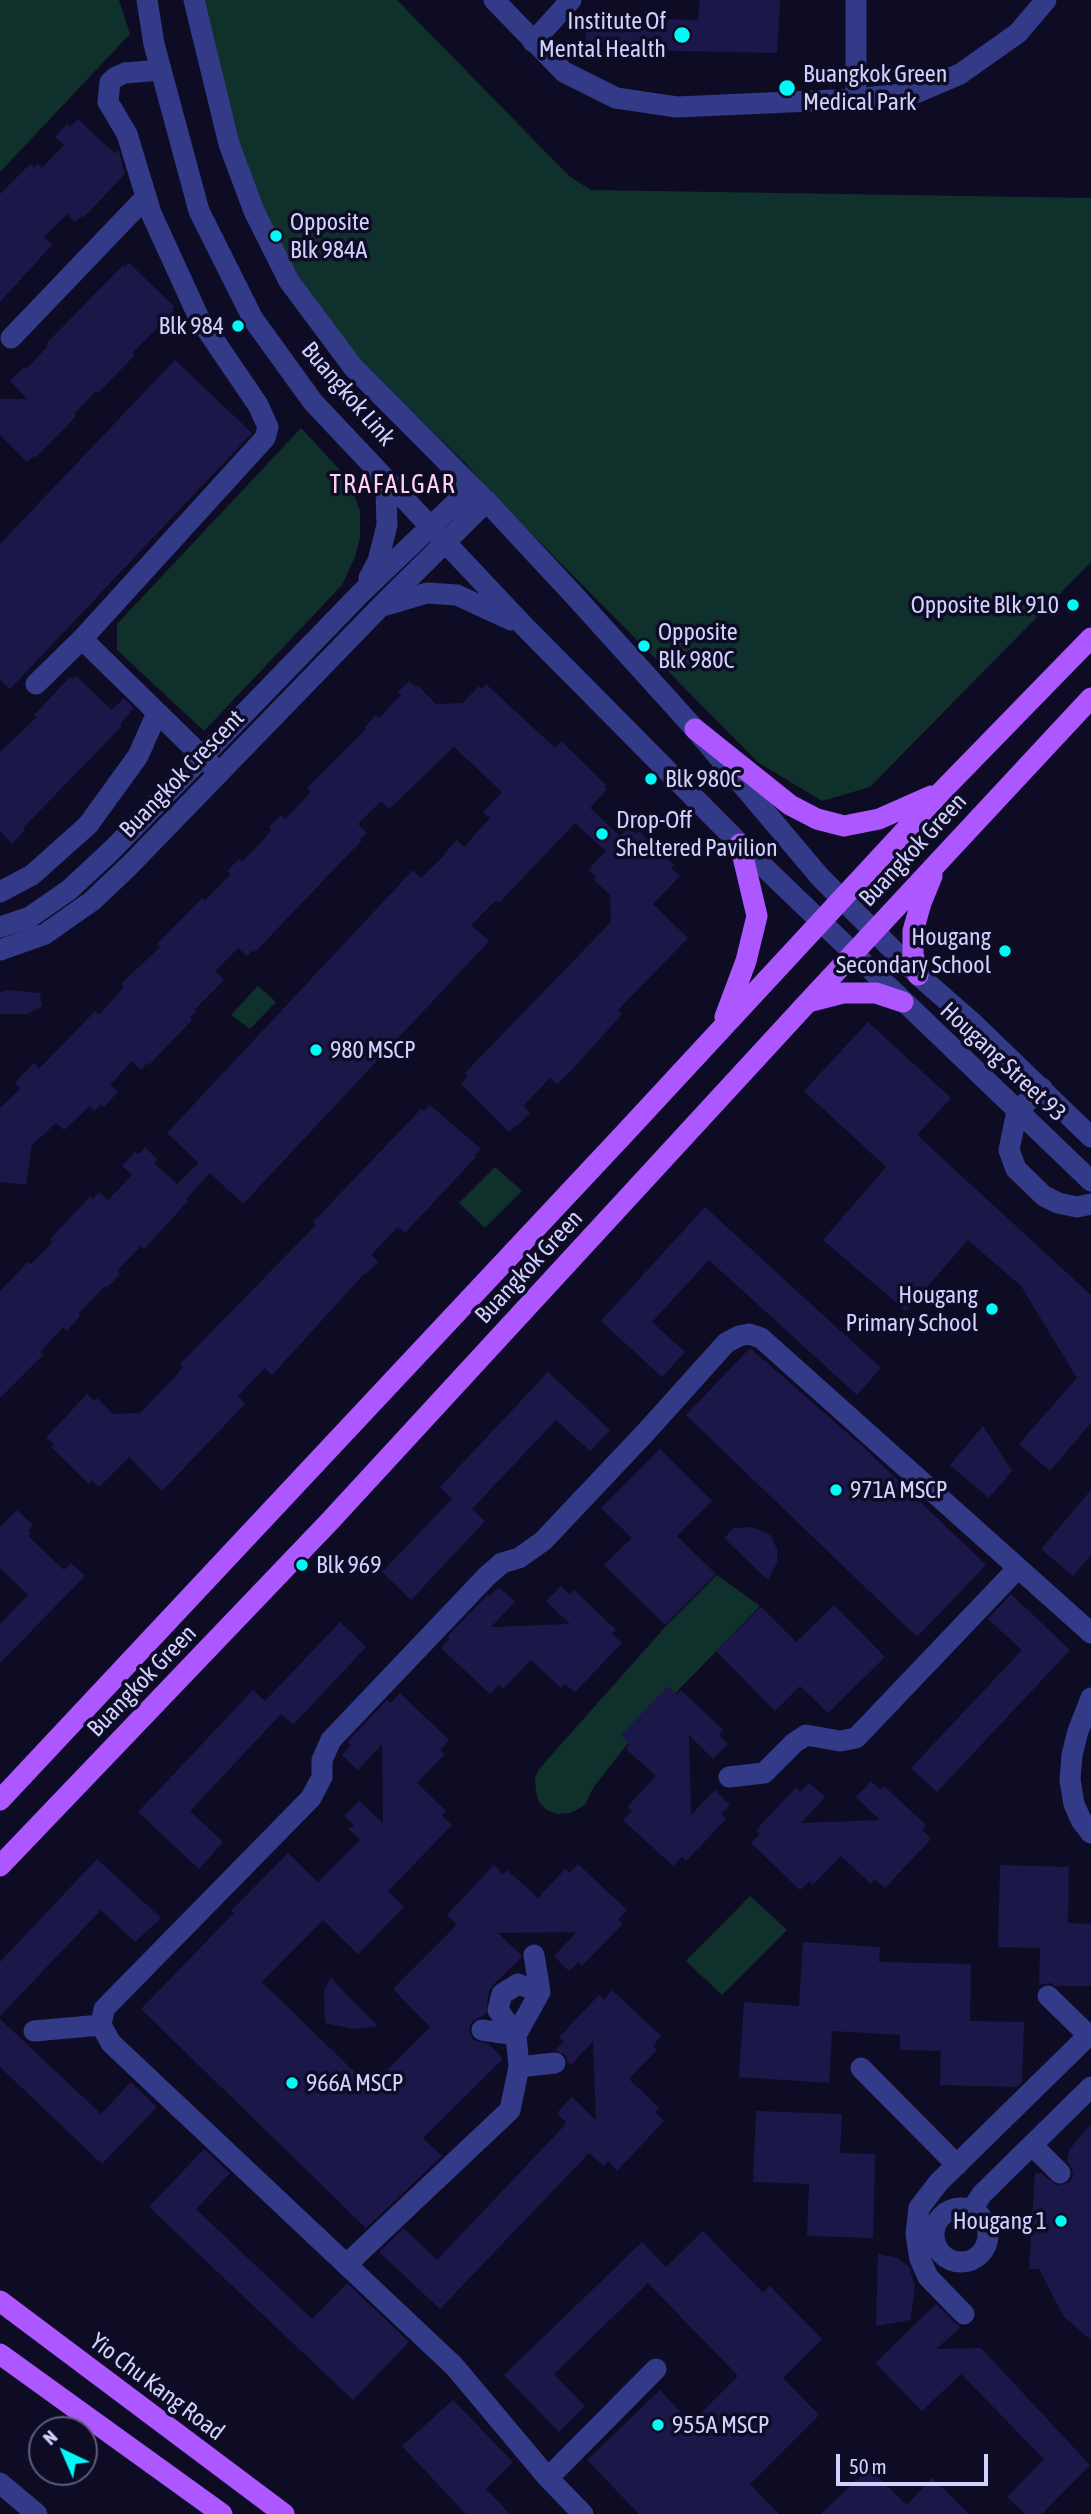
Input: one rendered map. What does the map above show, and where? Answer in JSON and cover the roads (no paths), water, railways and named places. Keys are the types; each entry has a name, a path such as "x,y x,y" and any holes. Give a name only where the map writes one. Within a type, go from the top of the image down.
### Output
{"main road":[{"name":"Buangkok Green","path":"0,1800 940,793 1091,638"},
{"name":"Buangkok Green","path":"0,1866 330,1521 1091,698"},
{"path":"695,729 790,805 817,819 844,826 878,819 940,793"},
{"path":"720,1029 746,961 757,916 740,844"},
{"path":"918,975 913,954 913,931 937,864"},
{"path":"808,1002 843,993 876,993 903,1002"},
{"name":"Yio Chu Kang Road","path":"0,2301 284,2514"},
{"path":"0,2354 222,2514"}],"street":[{"name":"Buangkok Link","path":"148,0 153,44 199,211 253,319 313,402 525,627 820,922"},
{"name":"Buangkok Link","path":"194,0 229,144 254,211 289,281 353,368 480,494 695,729 841,899"},
{"path":"494,0 564,72 616,98 677,107 856,99 918,92 960,74 1018,33 1046,0"},
{"path":"533,42 571,0"},
{"path":"856,0 856,99"},
{"path":"36,684 82,639 265,438 268,427 258,405 199,318 150,213 127,134 111,110 108,92 110,82 125,73 160,70"},
{"path":"11,338 146,197"},
{"name":"Buangkok Crescent","path":"360,594 378,561 387,525 386,492 375,467"},
{"name":"Buangkok Crescent","path":"0,927 30,917 69,890 112,850 360,594 438,534 480,494"},
{"name":"Buangkok Crescent","path":"0,950 44,934 92,901 220,774 381,607 438,534"},
{"name":"Buangkok Crescent","path":"381,607 427,593 457,595 525,627"},
{"path":"82,639 220,774"},
{"path":"292,665 309,682"},
{"path":"0,892 32,875 88,825 138,756 157,713"},
{"name":"Hougang Street 93","path":"841,899 1091,1137"},
{"name":"Hougang Street 93","path":"820,922 1091,1181"},
{"path":"1042,1088 1017,1111 1009,1150 1016,1169 1044,1196 1058,1203 1077,1207 1091,1204"},
{"path":"583,2514 548,2478 454,2366 111,2043 101,2025 104,2009 312,1798 322,1777 322,1760 331,1740 486,1576 502,1563 525,1554 543,1541 726,1343 739,1336 749,1334 761,1338 1091,1633"},
{"path":"729,1777 764,1773 794,1743 806,1735 839,1741 856,1738 1018,1568"},
{"path":"1091,1698 1075,1742 1070,1780 1074,1804 1091,1833"},
{"path":"516,2035 540,1992 534,1955"},
{"path":"347,2264 510,2110 520,2067 516,2035 498,2010 502,1994 518,1984 540,1992"},
{"path":"964,2314 928,2277 920,2259 916,2234 919,2208 939,2182 1090,2034 1048,1996"},
{"path":"34,2031 101,2025"},
{"path":"482,2030 516,2035"},
{"path":"520,2067 555,2063"},
{"path":"861,2068 957,2165"},
{"path":"972,2209 982,2194 1091,2087"},
{"path":"1032,2145 1060,2174"},
{"path":"548,2478 656,2369"},
{"path":"0,2483 37,2514"}],"place":[{"name":"Institute Of Mental Health","path":"682,35"},
{"name":"Buangkok Green Medical Park","path":"787,88"},
{"name":"Opposite Blk 984A","path":"276,236"},
{"name":"Blk 984","path":"238,326"},
{"name":"Opposite Blk 910","path":"1073,605"},
{"name":"Opposite Blk 980C","path":"644,646"},
{"name":"Blk 980C","path":"651,779"},
{"name":"Drop-Off Sheltered Pavilion","path":"602,834"},
{"name":"Hougang Secondary School","path":"1005,951"},
{"name":"980 MSCP","path":"316,1050"},
{"name":"Hougang Primary School","path":"992,1309"},
{"name":"971A MSCP","path":"836,1490"},
{"name":"Blk 969","path":"302,1565"},
{"name":"966A MSCP","path":"292,2083"},
{"name":"Hougang 1","path":"1061,2221"},
{"name":"955A MSCP","path":"658,2425"}],"district":[{"name":"TRAFALGAR","path":"393,485"}]}
